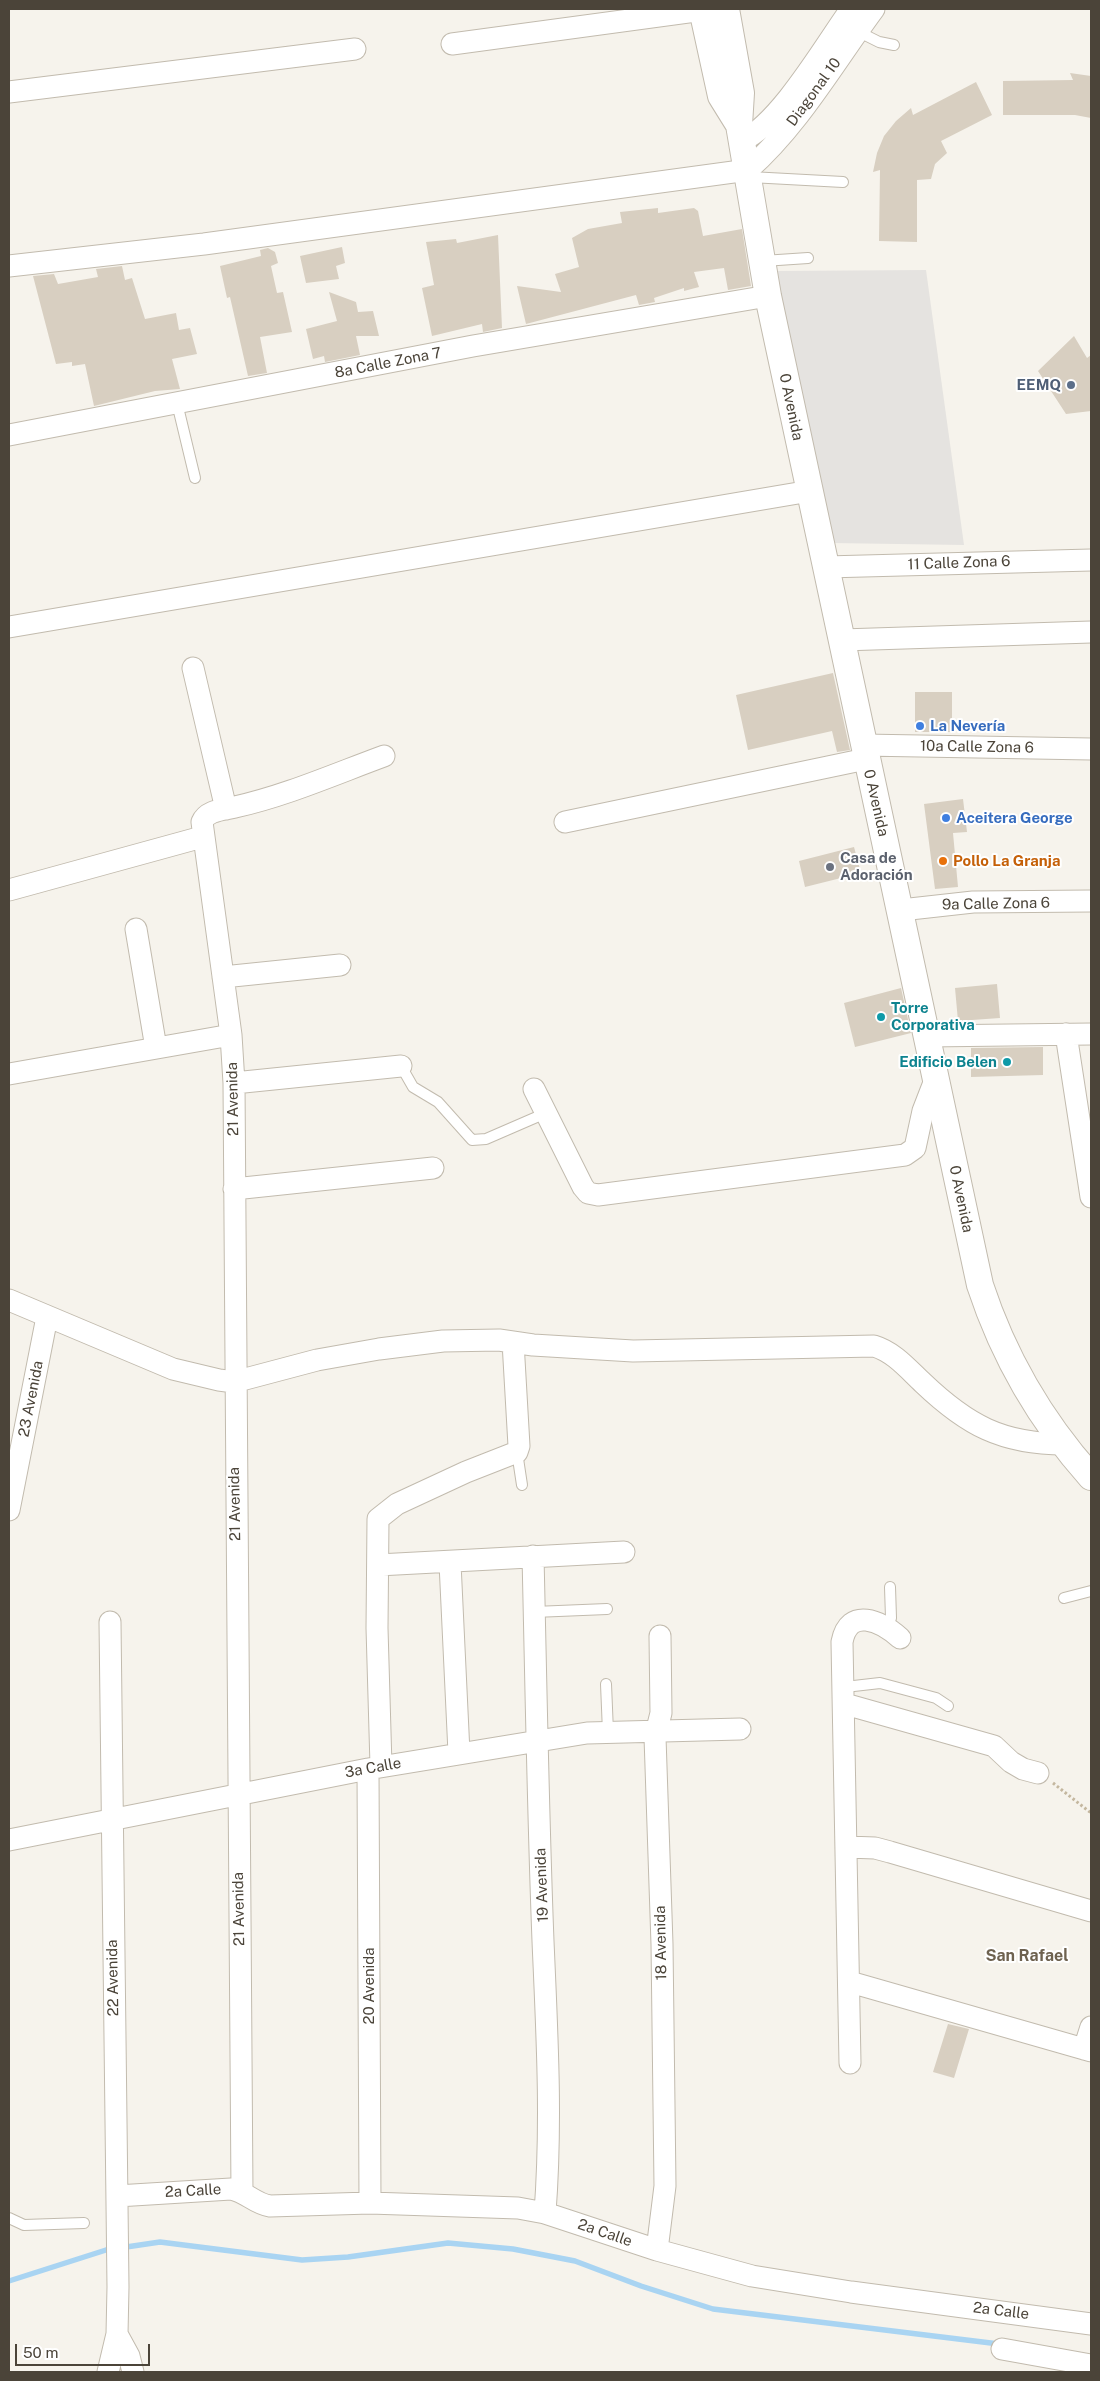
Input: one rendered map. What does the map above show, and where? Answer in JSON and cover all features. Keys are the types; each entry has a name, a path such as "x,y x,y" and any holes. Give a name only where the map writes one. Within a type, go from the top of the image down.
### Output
{"street":[{"name":"0 Avenida","path":"710,9 740,86 740,133 768,296 980,1285 994,1327 1024,1387 1076,1460 1091,1486"},
{"path":"452,44 710,9"},
{"name":"Diagonal 10","path":"740,133 752,136 770,120 851,9"},
{"name":"Diagonal 10","path":"748,173 802,110 874,9"},
{"path":"9,92 355,49"},
{"path":"9,266 204,244 748,173"},
{"name":"8a Calle Zona 7","path":"9,435 473,346 768,296"},
{"path":"9,627 810,491"},
{"name":"11 Calle Zona 6","path":"826,567 1091,560"},
{"path":"842,640 1091,632"},
{"path":"193,668 226,809"},
{"name":"10a Calle Zona 6","path":"565,822 865,752 1091,749"},
{"path":"9,890 203,827 212,812 246,805 384,756"},
{"name":"21 Avenida","path":"203,827 231,1035 234,1083 234,1382 242,2192"},
{"name":"9a Calle Zona 6","path":"901,910 973,902 1091,901"},
{"path":"136,929 156,1048"},
{"path":"223,977 340,965"},
{"path":"1066,1034 1090,1190"},
{"path":"927,1036 1091,1034"},
{"path":"9,1074 231,1035"},
{"path":"234,1083 400,1066"},
{"path":"534,1089 583,1187 588,1193 598,1195 906,1155 911,1152 918,1142 923,1111 935,1080"},
{"path":"234,1189 433,1168"},
{"path":"9,1300 173,1369 234,1382 317,1360 379,1349 443,1341 513,1342 633,1351 874,1346 898,1359 940,1400 993,1434 1076,1460"},
{"name":"23 Avenida","path":"9,1510 47,1317"},
{"path":"513,1342 518,1452"},
{"name":"20 Avenida","path":"370,2203 377,1525 381,1515 397,1504 466,1472 518,1452"},
{"path":"378,1565 450,1563 533,1556 624,1552"},
{"name":"19 Avenida","path":"533,1556 550,2076 550,2147 545,2213"},
{"path":"450,1563 459,1753"},
{"path":"850,2063 845,1695 842,1642 847,1627 851,1622 860,1619 883,1625 900,1638"},
{"name":"22 Avenida","path":"108,2372 117,2334 118,2286 112,1939 114,1819 110,1622"},
{"name":"18 Avenida","path":"657,2250 665,2186 656,1732 661,1713 660,1636"},
{"path":"845,1695 994,1746 1011,1762 1023,1769 1038,1773"},
{"name":"3a Calle","path":"9,1840 238,1793 459,1753 608,1732 740,1729"},
{"path":"847,1847 875,1848 1091,1911"},
{"path":"850,1982 1088,2050 1091,2027"},
{"name":"2a Calle","path":"117,2204 231,2189 242,2192 260,2204 270,2206 370,2203 518,2208 545,2213 657,2250 752,2276 851,2292 1091,2324"},
{"name":"22 Avenida","path":"117,2334 134,2372"},
{"path":"1002,2349 1091,2365"}],"lane":[{"path":"857,32 879,42 894,45"},
{"path":"748,173 843,182"},
{"path":"762,261 808,258"},
{"path":"177,403 195,478"},
{"path":"400,1066 412,1087 438,1102 472,1140 486,1138 546,1113"},
{"path":"518,1452 522,1485"},
{"path":"883,1625 889,1624 891,1618 890,1587"},
{"path":"1064,1598 1091,1591"},
{"path":"534,1612 608,1610"},
{"path":"845,1695 880,1683 936,1698 948,1706"},
{"path":"606,1684 608,1732"},
{"path":"9,2218 24,2225 84,2223"}],"path":[{"path":"1038,1773 1091,1813"}],"shaded area":[{"path":"926,270 964,545 831,543 776,271"}],"building":[{"path":"1070,73 1091,76 1091,118 1075,115 1003,115 1003,81 1073,80"},
{"path":"976,82 992,115 941,141 947,153 935,164 931,179 917,180 917,242 879,241 880,170 873,172 877,153 884,136 896,121 911,108 913,115"},
{"path":"658,208 658,213 694,208 698,211 703,236 742,229 751,286 728,290 724,268 694,272 699,287 684,291 684,288 654,298 655,302 639,305 636,295 526,324 517,286 561,292 555,274 579,267 572,238 588,229 622,223 620,212"},
{"path":"498,235 502,328 483,332 482,324 432,336 422,288 434,285 426,242 456,239 457,243"},
{"path":"342,247 345,263 336,266 339,279 306,283 300,256"},
{"path":"268,248 275,252 278,263 271,266 277,293 283,292 292,332 260,337 267,373 248,376 230,297 227,298 220,266 261,256 260,250"},
{"path":"122,266 125,280 132,278 145,319 176,313 179,330 190,328 197,354 172,359 180,389 155,391 94,406 85,364 72,366 72,362 56,364 33,276 54,274 58,284 98,277 96,269"},
{"path":"329,292 356,302 358,312 373,311 379,336 356,336 360,355 325,362 324,356 313,359 306,329 337,321"},
{"path":"1074,336 1087,358 1091,355 1091,411 1066,414 1038,371"},
{"path":"833,673 850,750 837,752 832,731 748,750 736,695"},
{"path":"915,692 952,692 952,732 915,732"},
{"path":"963,799 967,832 953,833 958,887 935,889 924,804"},
{"name":"Casa de Adoración","path":"854,847 861,873 805,887 799,861"},
{"path":"997,984 1000,1018 958,1021 955,988"},
{"name":"Torre Corporativa","path":"901,988 911,1033 855,1047 844,1003"},
{"name":"Edificio Belen","path":"1043,1047 1043,1075 971,1077 971,1048"},
{"path":"948,2024 969,2029 954,2078 933,2072"}],"waterway":[{"path":"9,2281 106,2250 160,2242 302,2260 348,2257 448,2243 513,2249 575,2261 641,2286 713,2309 999,2344"}],"place":[{"name":"EEMQ","path":"1071,385"},
{"name":"La Nevería","path":"920,726"},
{"name":"Aceitera George","path":"946,818"},
{"name":"Pollo La Granja","path":"943,861"},
{"name":"Casa de Adoración","path":"830,867"},
{"name":"Torre Corporativa","path":"881,1017"},
{"name":"Edificio Belen","path":"1007,1062"}],"district":[{"name":"San Rafael","path":"1027,1956"}]}
